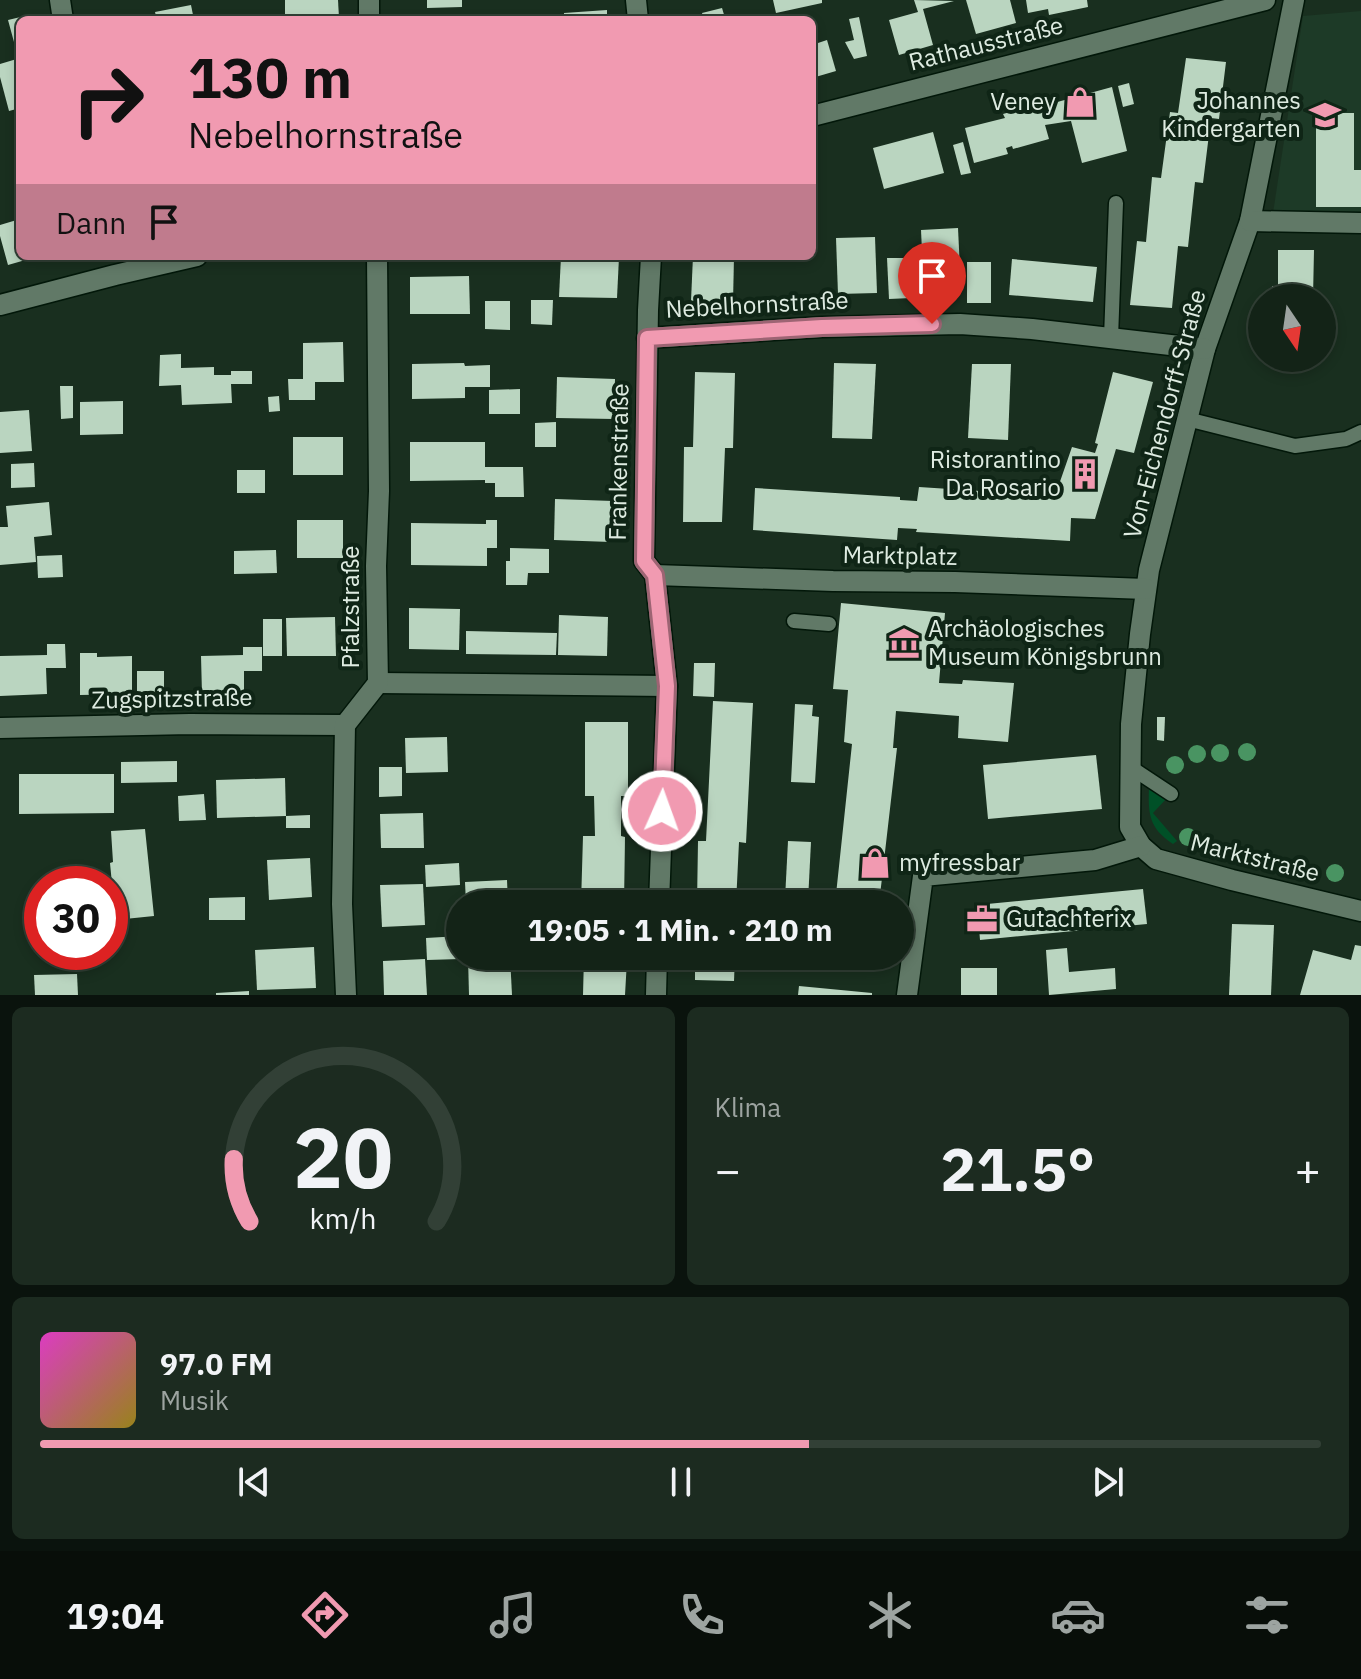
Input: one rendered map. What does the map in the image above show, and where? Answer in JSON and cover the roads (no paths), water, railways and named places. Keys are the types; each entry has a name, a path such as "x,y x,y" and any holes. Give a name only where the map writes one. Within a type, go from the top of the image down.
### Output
{"street":[{"name":"Rathausstraße","path":"816,115 1265,0"},
{"name":"Von-Eichendorff-Straße","path":"1141,846 1130,827 1131,724 1149,570 1205,349 1250,221 1294,0"},
{"path":"1250,221 1361,223"},
{"path":"0,305 113,265 160,260"},
{"name":"Pfalzstraße","path":"345,725 378,683 377,260"},
{"name":"Frankenstraße","path":"651,260 644,561 655,575 667,686 660,890"},
{"name":"Nebelhornstraße","path":"647,338 822,327 960,324 1205,349"},
{"name":"Marktplatz","path":"655,575 1146,589"},
{"path":"378,683 667,686"},
{"path":"345,725 342,904 346,995"},
{"name":"Zugspitzstraße","path":"0,728 345,725"},
{"path":"907,995 923,876 1095,860 1141,846"},
{"name":"Marktstraße","path":"1141,846 1156,859 1361,911"},
{"path":"656,995 657,970"}],"lane":[{"path":"1111,338 1116,203"},
{"path":"1187,419 1295,446 1346,439 1361,432"},
{"path":"794,621 829,624"},
{"path":"1130,767 1171,794"}],"place":[{"name":"Veney","path":"1080,102"},
{"name":"Johannes Kindergarten","path":"1325,115"},
{"name":"Ristorantino Da Rosario","path":"1085,474"},
{"name":"Archäologisches Museum Königsbrunn","path":"904,643"},
{"name":"myfressbar","path":"875,863"},
{"name":"Gutachterix","path":"982,919"}]}
